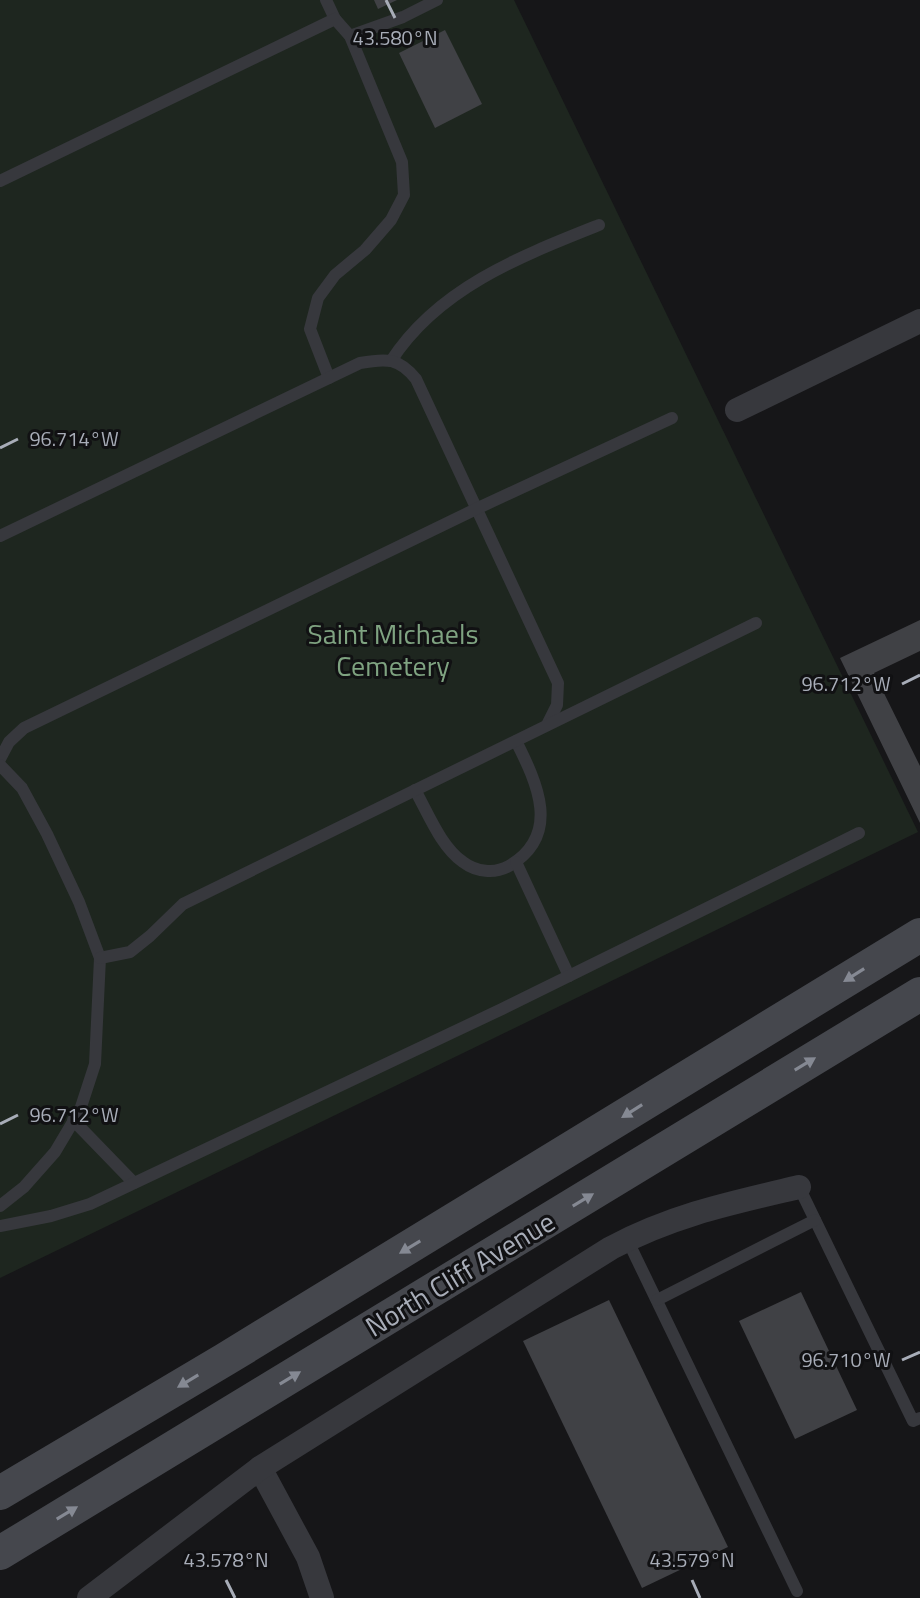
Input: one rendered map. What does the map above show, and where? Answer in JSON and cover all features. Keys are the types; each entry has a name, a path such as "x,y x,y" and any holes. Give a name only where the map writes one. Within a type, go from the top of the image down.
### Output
{"main road":[{"name":"North Cliff Avenue","path":"0,1493 224,1360 920,935"},
{"name":"North Cliff Avenue","path":"0,1553 920,994"}],"street":[{"path":"737,410 920,321"},
{"name":"North Cliff Avenue","path":"89,1598 260,1468 627,1239 678,1217 799,1187"},
{"path":"260,1468 308,1557 322,1598"}],"lane":[{"path":"326,0 335,19 350,36 402,162 404,195 391,220 365,250 335,275 318,298 310,329 329,378"},
{"path":"350,36 403,17 437,0"},
{"path":"0,181 335,19"},
{"path":"391,361 406,337 430,315 482,278 524,255 599,225"},
{"path":"0,536 360,363 381,359 404,365 416,379 558,683 557,705 547,725"},
{"path":"0,759 9,742 24,728 476,509 672,418"},
{"path":"100,958 130,952 183,904 756,623"},
{"path":"415,790 450,852 465,864 485,871 501,870 522,858 536,839 541,820 539,794 516,741"},
{"path":"0,765 22,788 47,834 79,902 100,958 95,1064 80,1110 55,1152 24,1187 0,1206"},
{"path":"0,1226 90,1204 569,976 859,833"},
{"path":"516,862 569,976"},
{"path":"73,1120 134,1183"},
{"path":"799,1187 913,1421 920,1418"},
{"path":"657,1300 815,1220"},
{"path":"627,1239 797,1591"}],"green space":[{"name":"Saint Michaels Cemetery","path":"0,0 514,0 918,832 0,1278"}],"building":[{"path":"374,0 397,0 378,9"},
{"path":"445,30 482,104 435,128 399,53"},
{"path":"920,620 920,651 874,673 920,766 920,823 840,658"},
{"path":"801,1292 857,1410 795,1439 739,1321"},
{"path":"609,1300 728,1547 642,1588 523,1341"}]}
